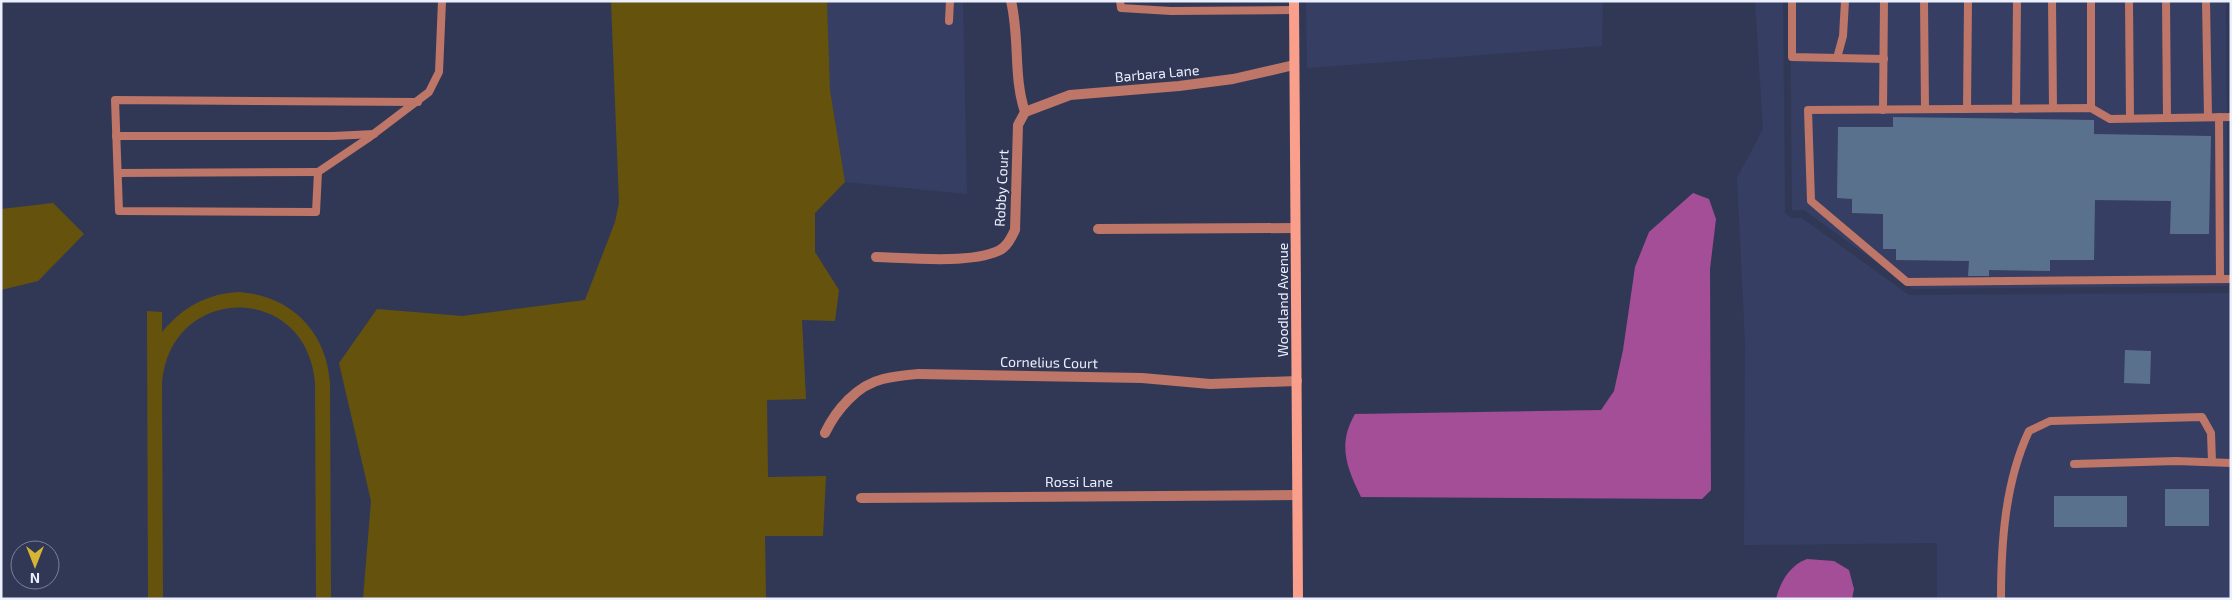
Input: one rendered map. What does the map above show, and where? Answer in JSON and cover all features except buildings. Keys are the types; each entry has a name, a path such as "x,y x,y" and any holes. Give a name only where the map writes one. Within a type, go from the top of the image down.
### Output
{"street":[{"path":"1010,1 1015,19 1018,48 1018,92 1025,112"},
{"name":"Woodland Avenue","path":"1294,5 1298,599"},
{"name":"Barbara Lane","path":"1025,112 1070,95 1206,83 1294,65"},
{"name":"Robby Court","path":"876,257 948,258 978,256 999,251 1007,244 1015,230 1018,125 1025,112"},
{"path":"1098,229 1295,228"},
{"name":"Cornelius Court","path":"825,434 832,418 852,395 882,379 918,374 1142,378 1210,384 1297,381"},
{"name":"Rossi Lane","path":"861,498 1297,495"}],"lane":[{"path":"118,173 318,172 374,134 429,92 439,72 442,1"},
{"path":"949,21 950,1"},
{"path":"1120,1 1121,8 1171,11 1294,5"},
{"path":"1792,1 1792,57 1884,59"},
{"path":"1837,58 1843,36 1845,1"},
{"path":"1883,110 1884,1"},
{"path":"1924,1 1925,109"},
{"path":"1967,109 1968,1"},
{"path":"2016,109 2017,1"},
{"path":"2052,1 2053,108"},
{"path":"2091,1 2091,108"},
{"path":"2129,1 2130,118"},
{"path":"2166,1 2167,118"},
{"path":"2206,1 2208,118"},
{"path":"318,172 316,212 119,211 116,100 418,102"},
{"path":"2231,117 2110,118 2091,108 1808,110 1811,201 1907,282 2231,280"},
{"path":"2219,118 2220,280"},
{"path":"116,136 333,136 374,134"},
{"path":"2001,599 2001,560 2008,500 2018,453 2029,431 2050,421 2202,417 2211,433 2212,462"},
{"path":"2074,464 2231,463"}],"shaded area":[{"path":"611,1 827,1 830,90 845,182 815,213 815,252 839,290 835,321 802,320 806,399 767,400 768,477 826,476 823,536 765,536 766,599 363,599 371,501 339,363 377,309 462,316 585,300 615,222 619,203"},
{"path":"827,1 963,1 967,194 845,182 830,90"},
{"path":"1306,1 1603,1 1602,46 1307,68"},
{"path":"1755,1 1783,1 1785,213 1792,218 1802,218 1909,295 2231,293 2231,599 1937,599 1937,543 1744,545 1745,342 1737,178 1763,129"},
{"path":"1790,1 2226,1 2228,286 1913,289 1804,210 1792,210"},
{"path":"1693,193 1709,199 1716,219 1710,269 1711,490 1702,499 1361,497 1348,466 1345,446 1346,436 1355,414 1601,410 1614,391 1623,350 1635,267 1649,232"},
{"path":"53,203 84,234 38,281 1,290 1,209"},
{"path":"239,292 258,295 290,309 313,332 327,364 330,383 331,599 316,599 315,383 306,350 289,326 265,312 238,308 212,312 188,327 171,350 162,383 163,599 148,599 147,311 162,312 162,332 178,315 196,303 227,293"},
{"path":"1807,559 1834,561 1849,570 1854,589 1852,599 1776,599 1780,586 1787,575 1796,565"}]}
